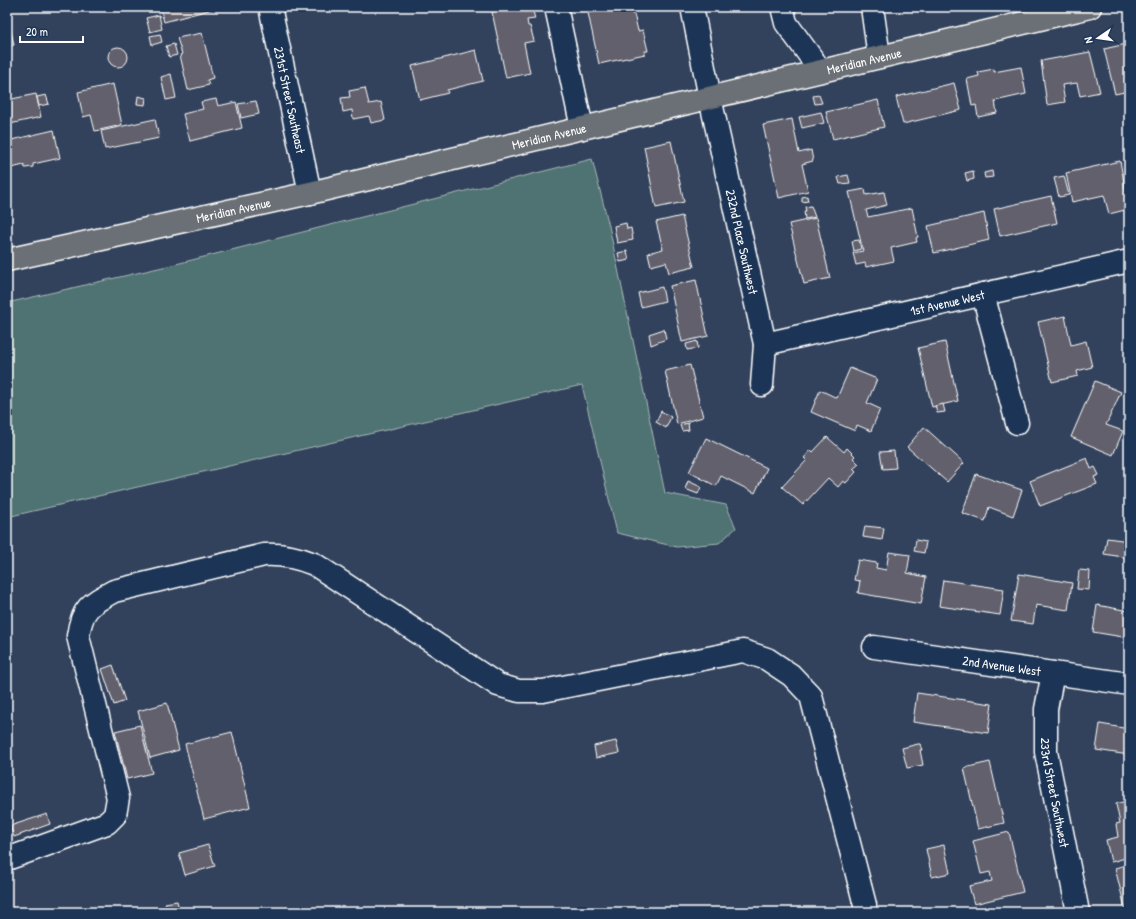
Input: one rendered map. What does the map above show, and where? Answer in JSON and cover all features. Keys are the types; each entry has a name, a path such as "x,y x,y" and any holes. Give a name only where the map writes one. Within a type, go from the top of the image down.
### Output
{"main road":[{"name":"Meridian Avenue","path":"7,260 310,193 710,98 879,57 1037,13 1090,7"}],"street":[{"name":"231st Street Southeast","path":"270,7 310,193"},
{"path":"556,7 582,128"},
{"name":"232nd Place Southwest","path":"692,7 710,98 765,344 762,385"},
{"path":"782,7 786,22 821,71"},
{"path":"872,7 879,57"},
{"name":"1st Avenue West","path":"765,344 1129,261"},
{"path":"983,294 1017,423"},
{"path":"7,859 107,823 115,815 118,798 78,636 81,618 93,602 114,591 264,555 284,554 314,564 498,685 519,691 543,691 743,651 767,659 791,675 811,696 845,825 864,905 864,912"},
{"name":"2nd Avenue West","path":"874,647 1129,684"},
{"name":"233rd Street Southwest","path":"1053,673 1046,709 1046,752 1078,912"}],"green space":[{"path":"592,159 609,226 665,493 726,505 736,528 719,543 677,547 617,533 582,385 7,517 7,303 176,264"}],"building":[{"path":"160,7 220,7 164,22"},
{"path":"491,7 532,7 535,19 527,20 534,41 524,43 530,73 506,78"},
{"path":"616,7 630,7 632,14 634,14 638,31 643,30 648,51 645,51 645,54 599,64 588,13"},
{"path":"159,15 162,29 150,32 146,18"},
{"path":"11,31 14,45 7,47 7,32"},
{"path":"202,33 213,78 207,80 209,85 188,90 180,55 182,54 177,38"},
{"path":"160,34 162,42 152,45 150,36"},
{"path":"174,44 177,55 169,57 166,46"},
{"path":"1126,44 1129,58 1129,91 1115,94 1104,49"},
{"path":"118,47 125,50 128,57 125,64 118,67 111,64 108,57 111,50"},
{"path":"476,50 483,81 447,90 448,93 420,100 412,66"},
{"path":"1090,52 1100,92 1080,96 1077,83 1062,85 1065,102 1047,105 1041,61"},
{"path":"1021,67 1026,94 995,101 997,113 978,117 976,105 972,106 967,79 979,76 978,72 994,69 994,72"},
{"path":"171,74 176,98 166,100 161,77"},
{"path":"954,83 961,110 903,124 896,97"},
{"path":"113,84 122,125 95,131 91,115 83,117 78,92"},
{"path":"365,88 369,104 381,102 385,120 371,123 369,116 353,119 352,110 343,112 341,98 350,97 349,91"},
{"path":"36,94 41,117 10,124 7,100"},
{"path":"46,95 49,104 39,106 37,97"},
{"path":"819,95 822,103 815,104 813,96"},
{"path":"138,96 146,98 145,105 137,104"},
{"path":"216,99 218,106 236,102 242,128 190,141 183,114 203,109 201,102"},
{"path":"878,100 884,127 833,139 826,112"},
{"path":"256,101 259,114 241,118 238,104"},
{"path":"821,112 824,123 802,128 799,117"},
{"path":"155,119 159,138 105,149 101,131"},
{"path":"792,119 799,153 811,150 813,161 802,164 808,191 779,198 763,125"},
{"path":"54,130 60,158 33,164 33,167 25,168 24,165 7,169 7,141"},
{"path":"671,141 684,202 656,208 644,147"},
{"path":"1120,161 1129,209 1109,214 1104,195 1072,202 1066,173"},
{"path":"973,171 974,179 967,181 965,173"},
{"path":"992,171 993,177 985,178 984,173"},
{"path":"848,175 850,183 840,184 838,177"},
{"path":"1064,176 1069,195 1059,197 1054,178"},
{"path":"865,189 866,195 884,192 887,205 866,210 868,217 912,208 918,237 916,238 917,242 891,248 894,261 866,267 865,263 856,265 853,253 863,251 849,192"},
{"path":"807,196 808,201 802,202 802,197"},
{"path":"1051,196 1057,223 1000,236 994,209"},
{"path":"811,206 815,217 805,219 805,207"},
{"path":"984,213 989,240 934,253 928,226"},
{"path":"682,216 694,267 669,273 666,262 651,266 648,253 663,249 656,222"},
{"path":"816,218 830,278 804,284 789,224"},
{"path":"626,223 627,229 631,228 633,240 617,243 614,226"},
{"path":"859,240 861,249 854,251 852,241"},
{"path":"627,251 629,260 620,262 618,253"},
{"path":"696,280 708,336 682,342 670,286"},
{"path":"662,287 665,301 641,307 638,293"},
{"path":"1065,316 1071,345 1086,341 1092,367 1077,371 1078,376 1052,382 1038,322"},
{"path":"664,329 666,339 651,345 649,334"},
{"path":"697,341 698,348 687,350 686,344"},
{"path":"945,342 958,401 932,407 918,348"},
{"path":"690,365 703,417 677,424 665,371"},
{"path":"850,368 877,379 867,403 880,409 871,431 857,425 855,431 811,412 820,390 837,398"},
{"path":"1095,381 1121,392 1106,425 1123,431 1113,455 1071,437"},
{"path":"943,404 945,412 937,413 935,406"},
{"path":"661,411 671,417 666,428 656,422"},
{"path":"688,423 689,430 682,431 680,425"},
{"path":"924,427 964,463 947,482 907,447"},
{"path":"827,437 844,452 847,448 855,456 853,458 859,464 853,469 856,472 846,483 843,481 838,487 828,478 803,505 782,487 807,460 804,458 811,450 813,452"},
{"path":"706,438 767,468 755,493 721,476 716,486 689,472"},
{"path":"894,451 896,468 883,469 880,452"},
{"path":"1087,458 1091,469 1095,467 1099,475 1094,477 1097,484 1040,506 1030,481"},
{"path":"976,474 1022,490 1013,516 989,507 985,521 962,513"},
{"path":"688,481 701,487 698,494 685,489"},
{"path":"865,526 884,528 882,540 863,537"},
{"path":"1107,538 1129,541 1129,558 1104,554"},
{"path":"916,540 926,542 924,553 914,551"},
{"path":"889,552 910,555 907,573 926,577 921,604 858,593 860,581 854,580 858,560 877,563 876,568 886,570"},
{"path":"1079,570 1090,571 1089,590 1077,589"},
{"path":"1019,574 1072,583 1068,610 1036,605 1033,624 1011,621"},
{"path":"943,580 1004,589 1000,615 939,606"},
{"path":"1097,605 1129,611 1129,638 1093,632"},
{"path":"113,665 125,701 114,705 102,669"},
{"path":"917,693 992,704 988,733 913,722"},
{"path":"167,703 179,750 150,758 138,711"},
{"path":"1100,724 1129,729 1129,755 1096,750"},
{"path":"140,725 152,773 127,779 115,731"},
{"path":"232,732 250,807 204,819 185,744"},
{"path":"616,741 619,753 596,758 594,746"},
{"path":"920,744 922,750 920,750 923,765 907,768 902,748"},
{"path":"990,762 1004,823 978,829 964,768"},
{"path":"1129,800 1129,857 1111,862 1106,840 1118,837 1116,824 1120,823 1116,804"},
{"path":"47,814 50,824 14,837 10,826"},
{"path":"1009,832 1023,892 974,904 969,886 992,881 990,872 981,874 973,841"},
{"path":"208,845 215,866 185,875 179,853"},
{"path":"944,845 950,873 932,877 926,849"},
{"path":"1129,864 1129,912 1126,912 1115,868"},
{"path":"177,901 179,909 167,911 165,903"}]}
